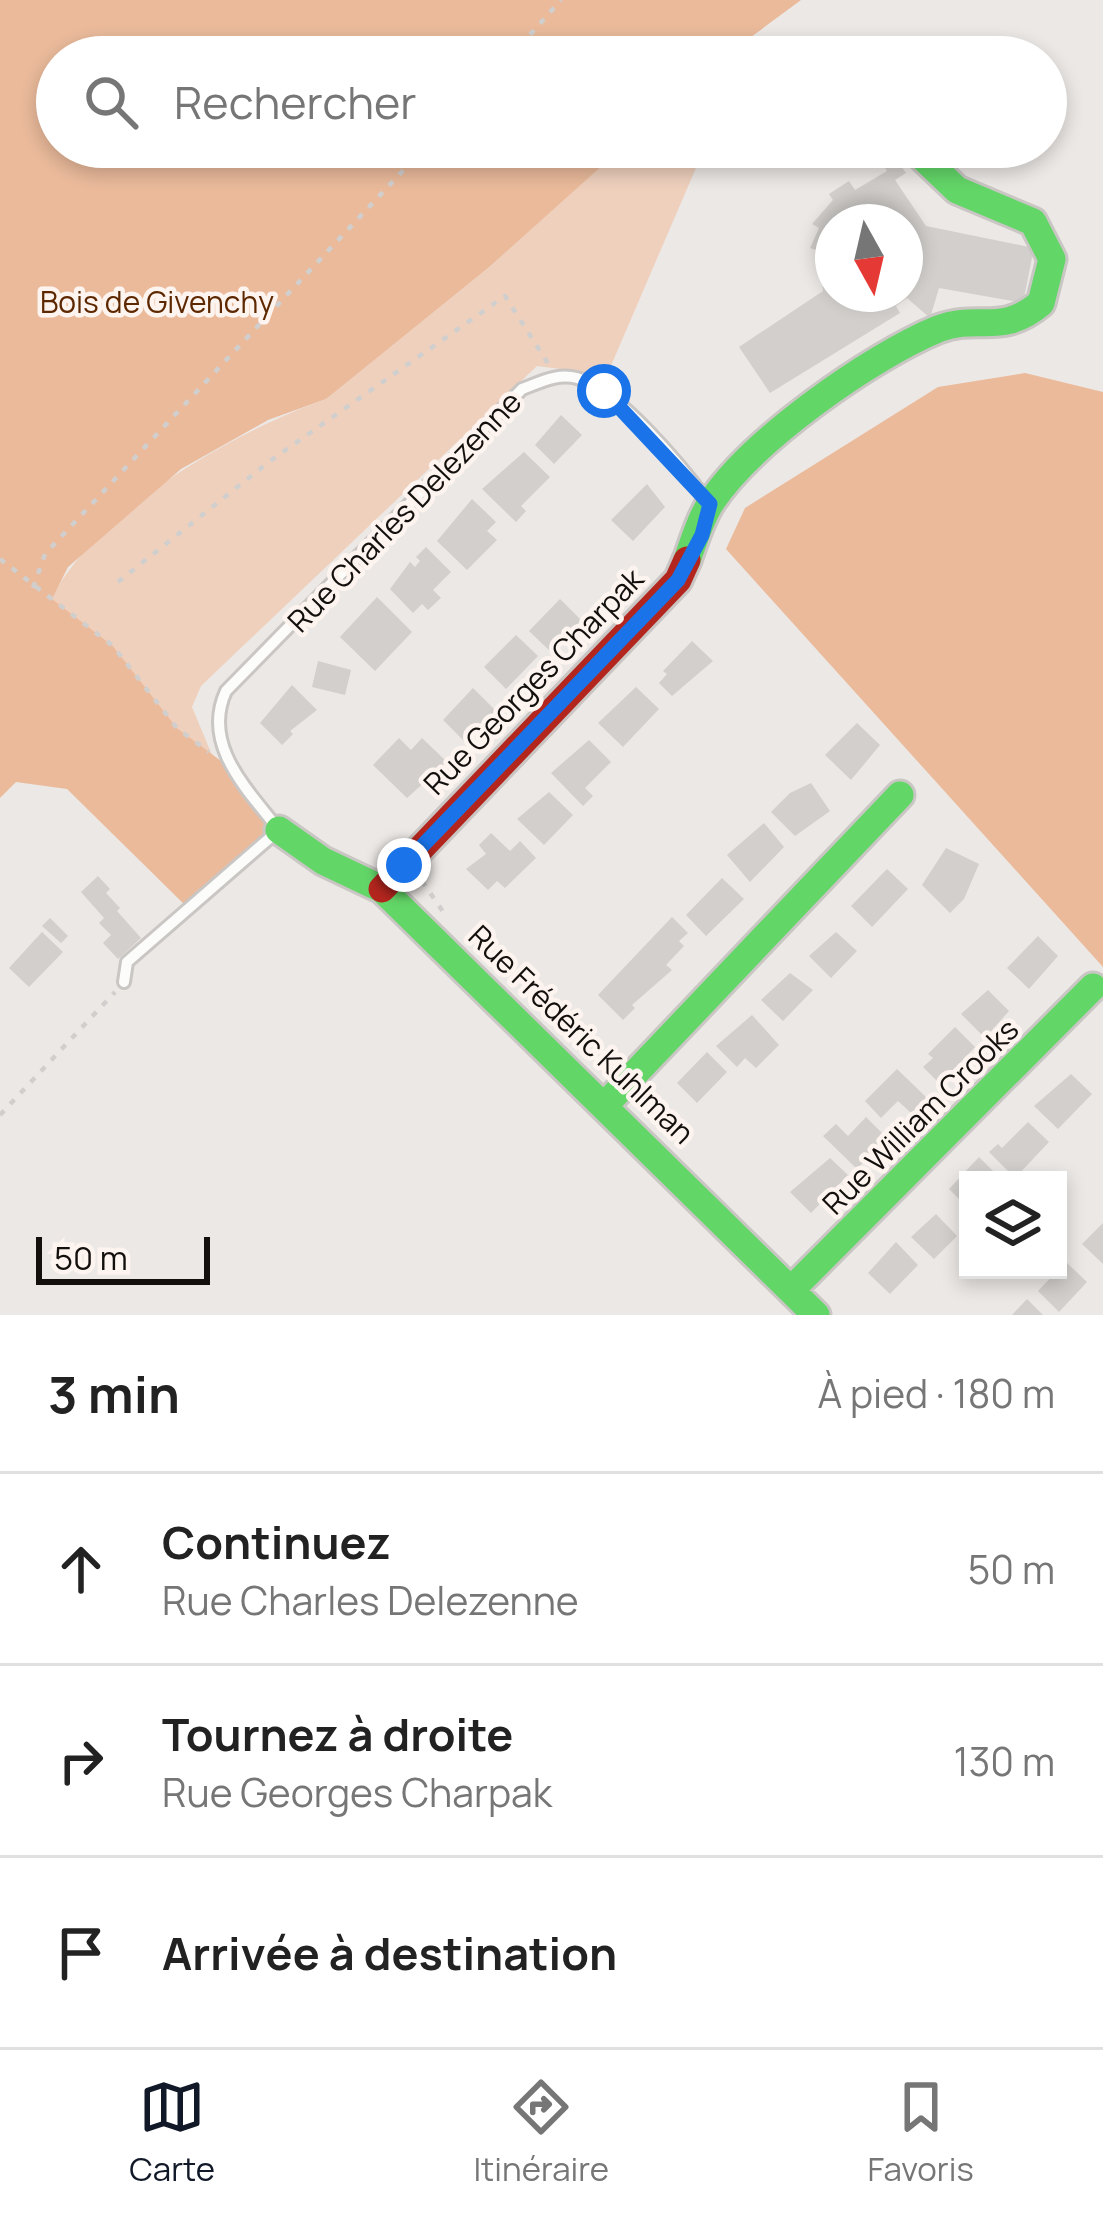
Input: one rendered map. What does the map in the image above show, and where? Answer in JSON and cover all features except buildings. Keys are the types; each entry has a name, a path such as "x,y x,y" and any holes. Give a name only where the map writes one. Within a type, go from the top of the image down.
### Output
{"street":[{"path":"710,504 770,440 939,329 1004,329 1041,303 1052,259 1033,222 957,190 934,168"},
{"name":"Rue Georges Charpak","path":"382,889 678,580 702,535 710,504"},
{"path":"604,1105 899,795"},
{"name":"Rue Frédéric Kuhlman","path":"279,830 323,861 382,889 816,1315"},
{"name":"Rue William Crooks","path":"791,1290 1093,987"}],"lane":[{"name":"Rue Charles Delezenne","path":"279,830 232,770 217,723 226,692 522,389 554,376 578,378 604,391 710,504"},
{"path":"124,982 128,962 279,830"}],"path":[{"path":"528,36 561,0"},
{"path":"33,588 45,554 405,168"},
{"path":"118,582 270,460 506,296 542,348 554,376"},
{"path":"0,559 113,646 177,728 232,770"},
{"path":"0,1115 124,982"}],"shaded area":[{"path":"598,168 696,168 607,375 537,366 201,686 192,707 212,755 177,728 113,646 51,599 101,534 171,478 250,432 326,399"}],"green space":[{"name":"Bois de Givenchy","path":"0,0 801,0 752,36 36,36 36,168 600,168 489,267 326,399 268,420 181,469 68,567 52,599 113,646 177,728 233,770 279,830 188,908 67,789 16,782 0,798"},
{"path":"1025,373 1103,392 1103,967 726,549 745,508 938,387"}],"traffic: fast":[{"path":"687,560 708,508 731,477 815,403 880,359 938,329 1014,319 1041,303 1052,259 1033,222 957,190 934,168"},
{"path":"605,1105 900,795"},
{"path":"279,830 323,861 382,889 816,1315"},
{"path":"791,1290 1093,987"}],"traffic: jam":[{"path":"382,889 678,580 687,560"}],"route":[{"path":"404,865 678,580 702,535 710,504 604,391"}]}
